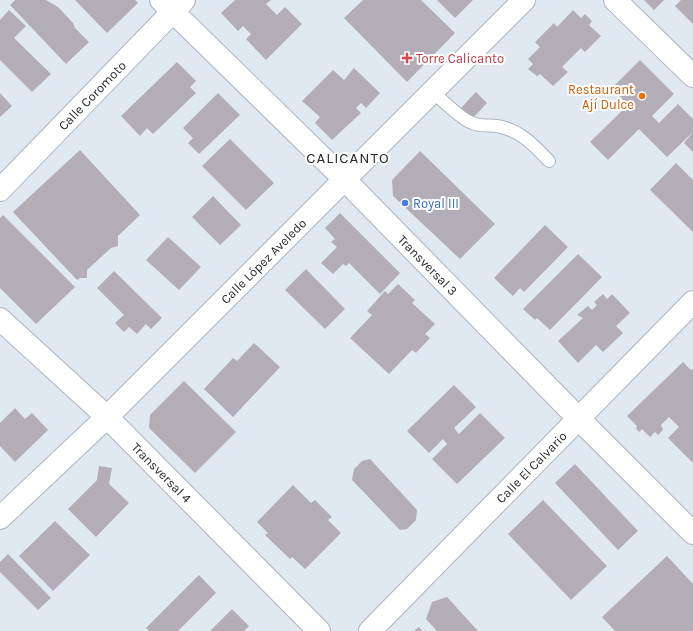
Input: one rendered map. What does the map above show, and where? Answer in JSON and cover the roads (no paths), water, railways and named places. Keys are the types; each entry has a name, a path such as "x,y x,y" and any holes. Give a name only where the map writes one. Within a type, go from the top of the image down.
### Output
{"street":[{"name":"Calle López Aveledo","path":"0,518 107,417 524,0"},
{"path":"615,0 693,76"},
{"name":"Transversal 3","path":"172,4 578,418 693,533"},
{"name":"Calle Coromoto","path":"0,190 172,4"},
{"name":"Calle El Calvario","path":"370,631 693,302"},
{"name":"Transversal 4","path":"0,318 107,417 319,631"}],"lane":[{"path":"432,91 468,122 480,127 496,126 518,133 532,143 549,161"}],"place":[{"name":"Torre Calicanto","path":"407,58"},
{"name":"Restaurant Ají Dulce","path":"642,96"},
{"name":"Royal III","path":"405,203"}],"district":[{"name":"CALICANTO","path":"348,158"}]}
